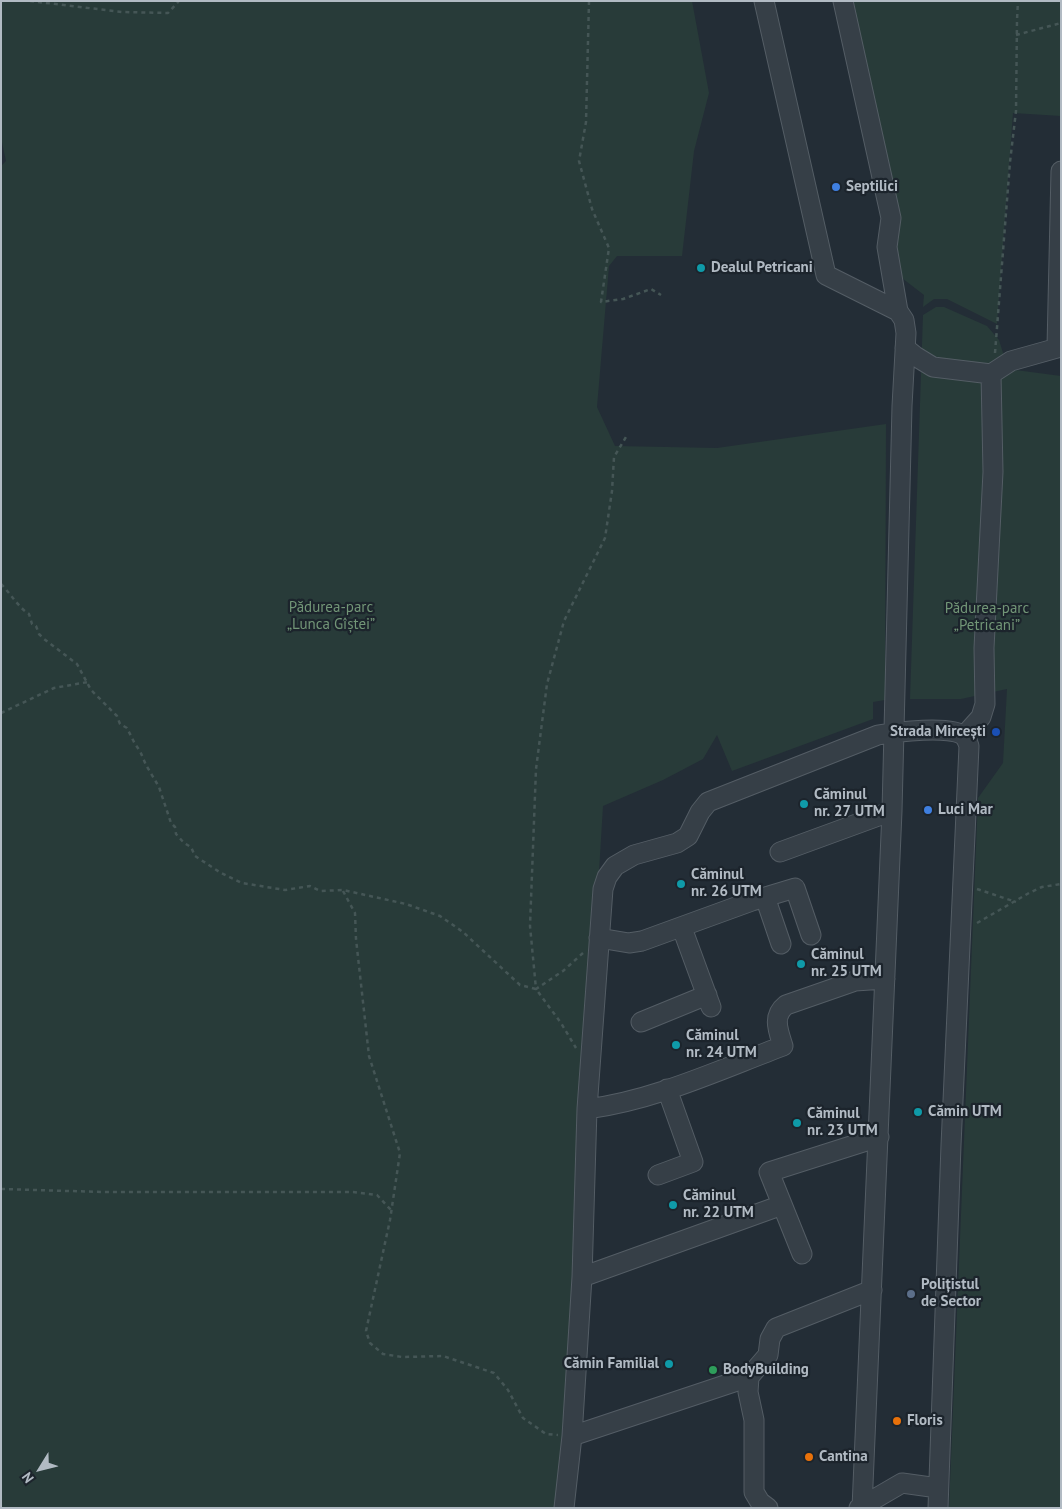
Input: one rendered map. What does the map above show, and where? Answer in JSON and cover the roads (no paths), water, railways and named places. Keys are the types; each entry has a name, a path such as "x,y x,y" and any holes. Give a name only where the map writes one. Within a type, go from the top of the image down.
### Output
{"lane":[{"path":"764,1 826,274 898,311"},
{"path":"843,1 891,218 887,247 898,311 904,320 905,348 892,812 861,1507"},
{"path":"905,348 933,366 991,374 1011,361 1059,347 1061,171"},
{"path":"903,384 933,366"},
{"path":"964,736 981,717 985,704 984,648 993,472 991,374"},
{"path":"564,1508 572,1436 582,1277 587,1109 603,889 607,877 615,866 634,855 677,843 688,836 700,812 708,802 878,734 952,730 964,736 969,746 938,1508"},
{"path":"780,852 892,812"},
{"path":"599,938 634,943 795,888 811,935"},
{"path":"765,897 781,944"},
{"path":"641,1022 709,1001 682,928"},
{"path":"587,1109 619,1104 667,1089 783,1046 776,1024 780,1009 786,1004 855,981 885,979"},
{"path":"658,1175 693,1162 667,1089"},
{"path":"802,1254 769,1172 879,1137"},
{"path":"582,1277 782,1205"},
{"path":"572,1436 749,1378 768,1355 770,1339 776,1328 872,1290"},
{"path":"749,1378 748,1392 754,1420 754,1492 760,1502 768,1508"},
{"path":"861,1507 902,1483 938,1488"}],"place":[{"name":"Septilici","path":"836,187"},
{"name":"Dealul Petricani","path":"701,268"},
{"name":"Strada Mircești","path":"996,732"},
{"name":"Căminul nr. 27 UTM","path":"804,804"},
{"name":"Luci Mar","path":"928,810"},
{"name":"Căminul nr. 26 UTM","path":"681,884"},
{"name":"Căminul nr. 25 UTM","path":"801,964"},
{"name":"Căminul nr. 24 UTM","path":"676,1045"},
{"name":"Cămin UTM","path":"918,1112"},
{"name":"Căminul nr. 23 UTM","path":"797,1123"},
{"name":"Căminul nr. 22 UTM","path":"673,1205"},
{"name":"Polițistul de Sector","path":"911,1294"},
{"name":"Cămin Familial","path":"669,1364"},
{"name":"BodyBuilding","path":"713,1370"},
{"name":"Floris","path":"897,1421"},
{"name":"Cantina","path":"809,1457"}],"park label":[{"name":"Pădurea-parc „Lunca Gîștei”","path":"331,616"},
{"name":"Pădurea-parc „Petricani”","path":"987,618"}]}
